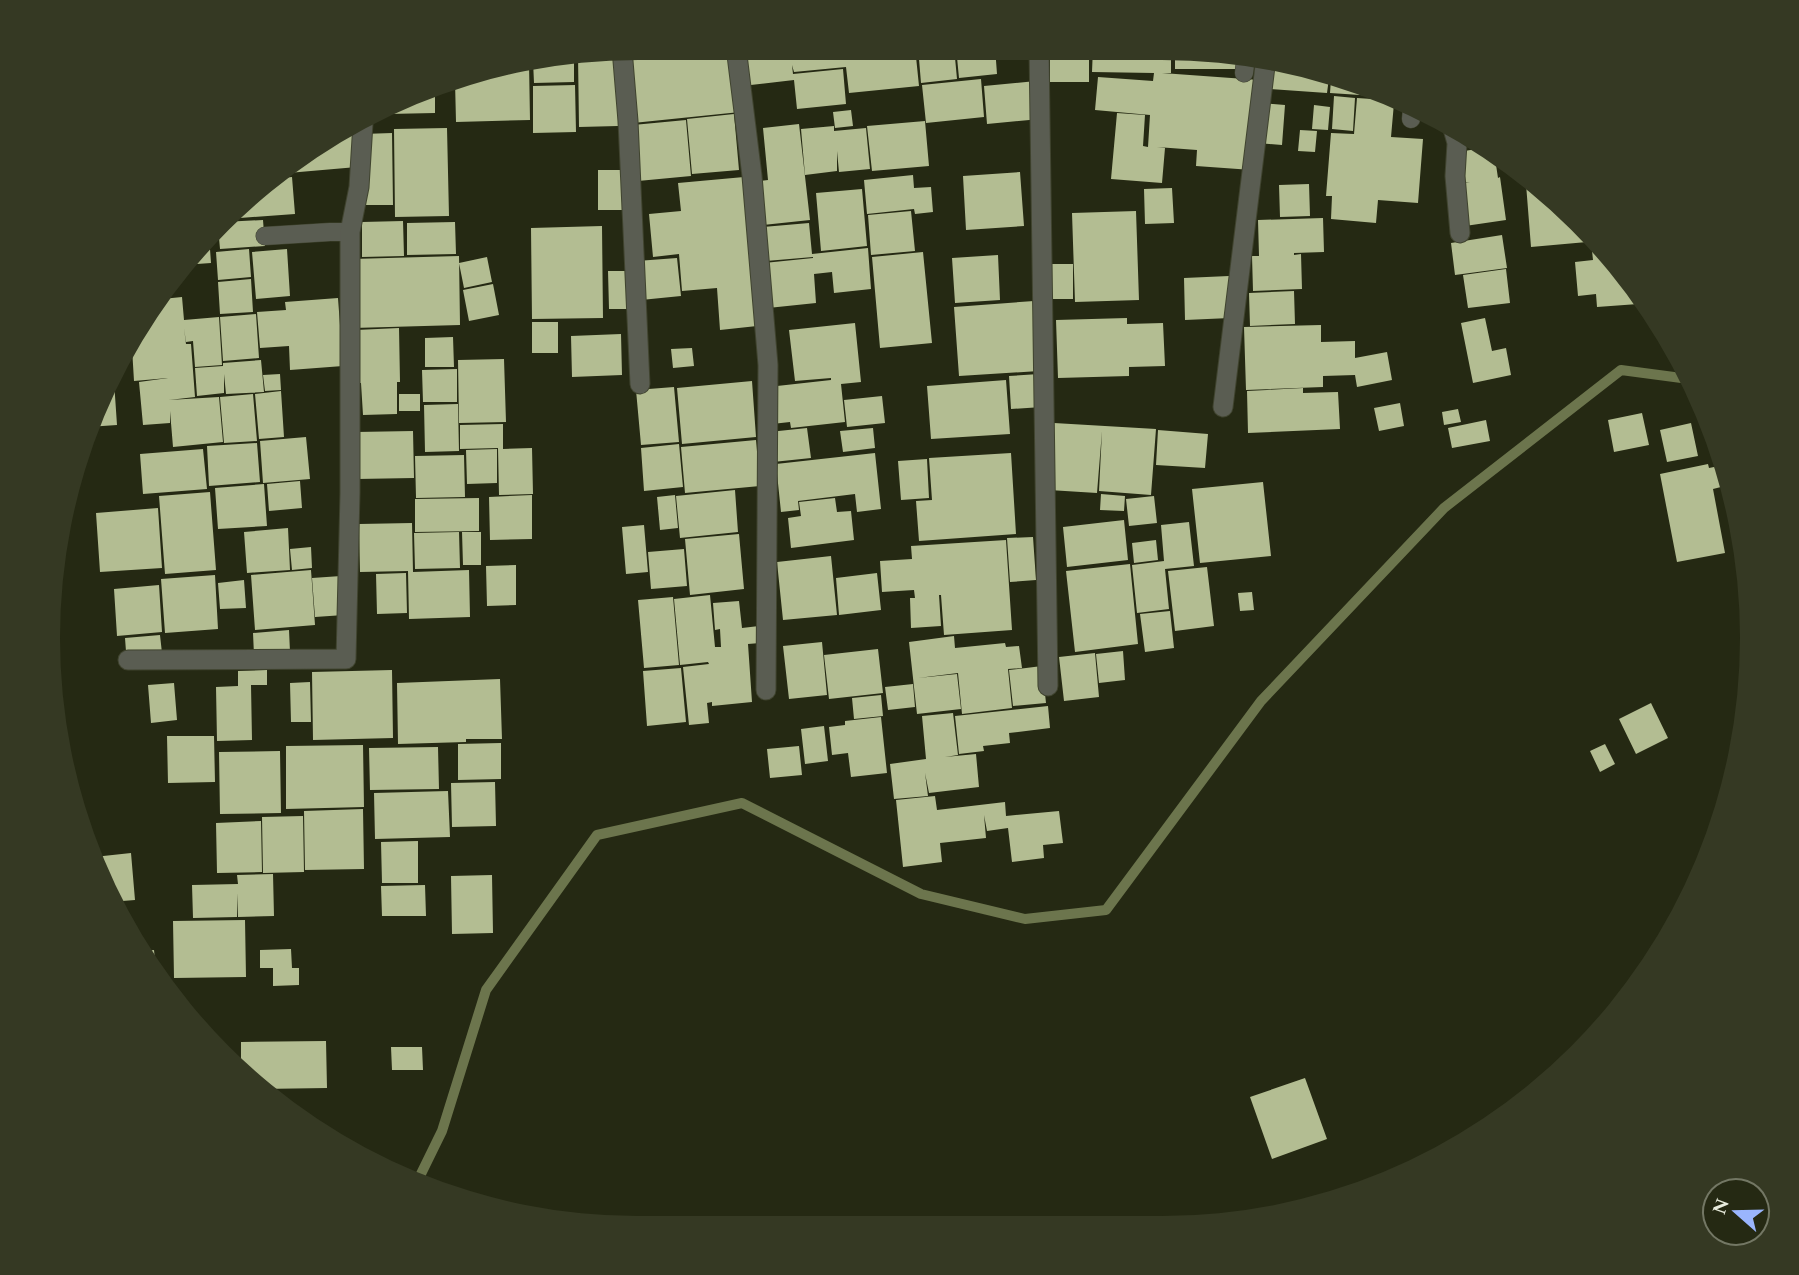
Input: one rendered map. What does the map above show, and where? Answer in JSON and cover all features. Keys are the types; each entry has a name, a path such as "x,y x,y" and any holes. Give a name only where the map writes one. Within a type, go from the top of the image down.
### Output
{"street":[{"path":"623,60 640,384"},
{"path":"738,60 752,176 768,365 766,690"},
{"path":"1039,60 1048,686"},
{"path":"1223,407 1265,69"},
{"path":"128,660 346,659 350,493 350,232 359,187 363,129"},
{"path":"1456,140 1455,176 1460,233"}],"lane":[{"path":"265,236 350,232"}],"building":[{"path":"628,60 735,60 740,112 633,123"},
{"path":"739,60 916,60 919,86 849,93 846,67 794,72 792,65 793,74 843,69 846,104 797,109 794,80 742,86"},
{"path":"919,60 955,60 957,79 921,83"},
{"path":"957,60 996,60 997,74 959,78"},
{"path":"1050,60 1089,60 1089,82 1050,82"},
{"path":"1092,60 1171,60 1171,73 1162,73 1259,80 1252,170 1196,166 1197,150 1157,147 1165,148 1162,183 1111,179 1117,113 1145,115 1143,146 1148,147 1150,115 1095,110 1098,77 1153,81 1154,73 1092,72"},
{"path":"1175,60 1242,65 1242,69 1175,69"},
{"path":"617,61 618,126 579,127 578,63"},
{"path":"574,63 574,82 534,83 533,69"},
{"path":"529,70 530,120 456,122 455,89"},
{"path":"1271,70 1328,84 1327,93 1270,89"},
{"path":"981,79 984,117 926,123 922,85"},
{"path":"1036,81 1040,119 987,124 984,86"},
{"path":"575,85 576,132 533,133 533,86"},
{"path":"1331,85 1361,95 1330,93"},
{"path":"435,96 435,113 393,114"},
{"path":"1334,96 1355,98 1353,131 1332,129"},
{"path":"1357,98 1372,99 1394,108 1391,137 1423,139 1418,203 1378,200 1376,223 1331,219 1332,196 1326,196 1331,133 1354,134"},
{"path":"1261,103 1285,105 1282,145 1258,143"},
{"path":"1314,105 1330,107 1328,130 1312,129"},
{"path":"851,110 853,126 835,128 833,112"},
{"path":"734,114 739,170 692,174 687,119"},
{"path":"686,120 691,176 638,181 633,125"},
{"path":"925,121 929,166 872,171 867,126"},
{"path":"799,124 810,220 763,225 759,181 768,180 763,128"},
{"path":"834,126 834,131 866,128 870,169 839,172 837,151 837,171 805,175 801,129"},
{"path":"447,128 449,216 395,217 394,129"},
{"path":"1300,130 1317,131 1315,152 1298,151"},
{"path":"392,133 393,205 365,205 363,134"},
{"path":"354,134 357,167 295,172"},
{"path":"1472,150 1496,167 1506,220 1465,226 1460,183 1470,182 1462,182 1458,152"},
{"path":"598,170 625,170 626,210 598,210"},
{"path":"1020,172 1024,226 966,230 963,176"},
{"path":"913,175 914,188 931,187 933,212 915,214 914,209 867,214 864,180"},
{"path":"292,177 295,214 240,218 256,203"},
{"path":"744,177 757,326 720,330 717,288 682,291 679,254 653,257 649,214 681,211 678,183"},
{"path":"1309,184 1310,216 1280,217 1279,185"},
{"path":"1172,188 1174,223 1145,224 1144,189"},
{"path":"862,189 867,246 821,251 816,193"},
{"path":"1526,190 1583,242 1531,247"},
{"path":"911,211 915,251 871,255 868,215"},
{"path":"1136,211 1139,300 1075,302 1072,213"},
{"path":"1323,218 1324,252 1294,253 1301,254 1302,289 1253,291 1252,256 1259,256 1258,220"},
{"path":"263,220 265,246 220,249 219,239 237,221"},
{"path":"403,221 404,256 362,257 362,222"},
{"path":"455,222 456,254 407,255 407,223"},
{"path":"809,223 812,254 868,248 871,289 834,293 832,272 814,274 816,303 768,308 764,263 813,257 766,261 763,227"},
{"path":"602,226 603,318 532,319 531,228"},
{"path":"1502,235 1507,268 1455,275 1451,243"},
{"path":"210,249 211,263 197,264"},
{"path":"249,249 251,277 218,280 216,252"},
{"path":"287,249 290,296 256,299 252,252"},
{"path":"923,252 932,343 880,348 872,257"},
{"path":"1592,252 1633,304 1597,307 1596,294 1578,296 1575,262 1593,260"},
{"path":"998,255 1000,300 955,303 952,258"},
{"path":"459,256 460,325 353,328 352,259"},
{"path":"487,257 492,282 464,288 459,263"},
{"path":"677,258 681,296 641,300 637,261"},
{"path":"1049,264 1073,264 1073,299 1051,299"},
{"path":"1506,269 1510,303 1468,308 1463,275"},
{"path":"608,271 632,271 632,309 609,309"},
{"path":"1229,276 1230,318 1185,320 1184,278"},
{"path":"251,279 253,312 220,314 218,282"},
{"path":"493,284 499,315 469,321 463,290"},
{"path":"1294,291 1295,324 1250,326 1249,293"},
{"path":"182,297 184,320 219,317 222,365 195,367 193,341 186,342 184,328 186,344 191,344 195,397 169,400 219,397 223,442 173,447 170,411 170,423 143,425 139,382 168,378 134,381 133,356 170,298"},
{"path":"338,298 343,366 290,370 289,346 260,348 257,312 286,310 285,302"},
{"path":"1034,301 1039,371 959,376 954,307"},
{"path":"256,314 259,358 223,361 220,317"},
{"path":"1127,318 1127,324 1163,323 1165,366 1129,367 1129,376 1058,378 1056,320"},
{"path":"1485,318 1492,351 1506,348 1511,375 1473,383 1461,323"},
{"path":"532,322 558,322 558,353 532,353"},
{"path":"855,323 861,382 841,384 845,422 791,428 790,422 772,424 768,387 831,380 795,381 789,330"},
{"path":"1321,325 1321,342 1355,341 1355,358 1387,352 1392,380 1357,387 1355,375 1323,376 1323,387 1246,390 1244,327"},
{"path":"399,328 400,382 397,382 397,414 363,415 361,383 356,383 356,330"},
{"path":"621,334 622,375 572,377 571,336"},
{"path":"453,337 454,367 425,367 425,338"},
{"path":"692,348 694,366 673,368 671,349"},
{"path":"504,359 506,422 459,423 458,360"},
{"path":"261,360 264,392 226,394 224,374 224,393 197,396 195,368"},
{"path":"457,369 457,402 423,402 422,370"},
{"path":"280,374 281,390 265,391 263,375"},
{"path":"1039,374 1042,407 1011,409 1009,376"},
{"path":"1006,380 1010,434 931,439 927,386"},
{"path":"752,381 756,437 682,444 677,388"},
{"path":"674,387 679,442 641,445 636,390"},
{"path":"1303,388 1303,393 1338,392 1340,429 1248,433 1247,391"},
{"path":"115,391 117,425 99,426"},
{"path":"281,391 284,437 259,439 255,394"},
{"path":"253,394 257,441 224,443 220,397"},
{"path":"399,394 420,394 420,411 399,411"},
{"path":"882,396 885,423 847,427 844,400"},
{"path":"1400,403 1404,426 1379,431 1374,408"},
{"path":"458,404 459,451 425,452 424,405"},
{"path":"1458,409 1461,422 1444,425 1442,412"},
{"path":"1642,413 1649,445 1614,452 1608,420"},
{"path":"1486,420 1490,441 1452,448 1448,428"},
{"path":"1054,423 1156,429 1151,495 1099,491 1102,431 1097,493 1049,490"},
{"path":"1691,423 1698,456 1667,462 1660,430"},
{"path":"503,424 503,449 532,448 533,494 499,495 498,448 460,449 460,425"},
{"path":"807,428 811,458 773,462 769,432"},
{"path":"873,428 875,448 843,452 840,431"},
{"path":"1158,430 1208,434 1205,468 1156,465"},
{"path":"413,431 414,478 357,479 356,432"},
{"path":"306,437 310,479 263,483 260,441"},
{"path":"756,440 760,486 685,493 681,447"},
{"path":"257,443 260,482 209,486 207,446"},
{"path":"679,444 683,487 644,491 641,448"},
{"path":"203,449 207,489 143,494 140,454"},
{"path":"497,449 497,483 467,484 466,450"},
{"path":"875,453 881,509 857,512 855,494 798,501 799,510 781,512 776,464"},
{"path":"1011,453 1016,534 919,541 916,501 932,500 929,458"},
{"path":"464,455 465,497 416,498 415,456"},
{"path":"927,459 929,498 901,500 898,461"},
{"path":"1708,464 1709,468 1714,467 1720,487 1713,489 1725,553 1677,562 1660,474"},
{"path":"300,481 302,508 269,511 267,484"},
{"path":"1263,482 1271,556 1200,563 1192,489"},
{"path":"264,484 267,526 218,529 215,488"},
{"path":"735,490 738,532 680,538 676,496"},
{"path":"210,492 216,570 165,574 159,496"},
{"path":"1101,494 1125,496 1124,511 1100,510"},
{"path":"532,495 532,539 490,540 489,497"},
{"path":"675,495 678,528 660,530 657,497"},
{"path":"1154,496 1157,523 1129,526 1126,499"},
{"path":"479,498 479,531 415,532 415,499"},
{"path":"835,498 837,512 851,511 854,540 791,548 788,518 801,516 799,502"},
{"path":"158,508 162,568 100,572 96,513"},
{"path":"1124,520 1128,560 1067,567 1063,527"},
{"path":"1189,522 1194,566 1165,569 1169,609 1137,613 1132,565 1164,561 1161,525"},
{"path":"412,523 413,572 469,570 470,617 409,619 408,571 360,572 359,524"},
{"path":"644,525 648,572 626,574 622,527"},
{"path":"288,528 290,570 247,573 244,532"},
{"path":"459,532 460,568 415,569 414,533"},
{"path":"462,532 481,532 481,565 463,565"},
{"path":"739,534 744,589 690,595 685,539"},
{"path":"1033,537 1036,580 1010,582 1007,538"},
{"path":"1006,540 1012,630 944,635 941,595 941,626 911,628 910,598 915,598 914,590 882,592 880,561 912,559 911,546"},
{"path":"1156,540 1158,560 1134,563 1132,543"},
{"path":"311,547 312,568 292,570 290,549"},
{"path":"684,549 687,586 651,589 648,552"},
{"path":"831,556 837,615 783,620 777,562"},
{"path":"1130,564 1138,644 1075,652 1066,571"},
{"path":"516,565 516,605 487,606 486,566"},
{"path":"1207,567 1214,626 1175,631 1168,571"},
{"path":"311,570 315,625 255,630 251,575"},
{"path":"406,573 407,613 377,614 376,574"},
{"path":"877,573 881,610 839,615 836,578"},
{"path":"215,575 218,629 165,633 161,579"},
{"path":"341,576 344,615 315,617 312,578"},
{"path":"244,580 246,608 220,609 218,583"},
{"path":"159,585 162,632 117,636 114,589"},
{"path":"1252,592 1254,610 1240,611 1238,593"},
{"path":"710,595 715,647 721,647 720,629 715,630 713,603 739,601 742,628 759,626 760,643 748,644 752,702 712,706 712,702 707,703 709,723 689,725 683,667 709,664 680,665 674,599"},
{"path":"673,597 679,665 644,668 638,600"},
{"path":"1170,611 1174,648 1145,652 1140,614"},
{"path":"289,630 290,652 254,655 253,633"},
{"path":"160,635 163,662 127,665 125,638"},
{"path":"954,636 955,648 1005,643 1006,647 1019,646 1022,668 1008,669 1012,708 962,714 958,673 918,678 957,674 961,709 917,714 909,642"},
{"path":"822,642 827,695 789,699 783,646"},
{"path":"878,649 883,693 829,699 824,655"},
{"path":"1123,651 1125,680 1099,683 1096,654"},
{"path":"1095,653 1099,697 1064,701 1059,657"},
{"path":"1042,666 1046,703 1013,706 1009,670"},
{"path":"681,668 686,722 647,726 643,671"},
{"path":"267,670 267,685 251,685 252,740 217,741 216,687 238,686 238,671"},
{"path":"392,670 393,738 313,740 312,672"},
{"path":"500,679 502,739 398,744 397,683"},
{"path":"310,682 311,722 291,722 290,683"},
{"path":"174,683 177,720 151,723 148,685"},
{"path":"913,684 915,707 888,710 885,687"},
{"path":"881,695 883,716 854,719 852,698"},
{"path":"1651,703 1668,738 1636,754 1619,719"},
{"path":"1048,706 1050,728 1009,733 1010,743 983,746 984,751 959,754 955,716"},
{"path":"953,713 958,755 945,757 976,754 979,787 929,793 925,773 928,796 894,799 890,764 926,759 922,716"},
{"path":"881,717 887,773 851,777 848,753 832,755 829,727 845,725 845,721"},
{"path":"824,726 828,761 805,764 801,729"},
{"path":"167,736 214,736 215,782 168,783"},
{"path":"501,743 501,779 458,780 458,744"},
{"path":"1605,744 1615,764 1600,772 1590,751"},
{"path":"363,745 364,807 286,809 286,746"},
{"path":"799,746 802,775 770,778 767,749"},
{"path":"438,747 439,789 370,790 369,748"},
{"path":"280,751 281,813 220,814 219,752"},
{"path":"495,782 496,826 452,827 451,783"},
{"path":"448,791 450,837 375,839 374,793"},
{"path":"935,796 937,810 1005,802 1006,816 1059,811 1063,843 1043,845 1044,858 1012,862 1008,828 987,831 984,815 986,838 940,843 942,862 903,867 896,800"},
{"path":"363,809 364,869 305,870 304,811"},
{"path":"303,816 304,872 263,873 262,817"},
{"path":"261,821 262,872 217,873 216,823"},
{"path":"418,841 418,883 382,883 381,842"},
{"path":"131,853 135,900 123,901 102,856"},
{"path":"273,874 274,916 238,917 237,893 237,917 193,918 192,885 238,884 237,875"},
{"path":"492,875 493,933 452,934 451,876"},
{"path":"425,885 426,916 382,916 381,886"},
{"path":"245,920 246,977 174,978 173,921"},
{"path":"291,949 292,968 299,968 299,985 273,986 273,968 260,968 260,950"},
{"path":"326,1041 327,1088 277,1089 241,1058 241,1042"},
{"path":"391,1047 422,1047 423,1070 392,1070"},
{"path":"1305,1078 1327,1139 1272,1159 1250,1097"}],"waterway":[{"path":"421,1174 442,1131 486,990 597,835 742,803 921,894 1025,919 1106,910 1261,701 1444,508 1621,370 1678,377"}]}
